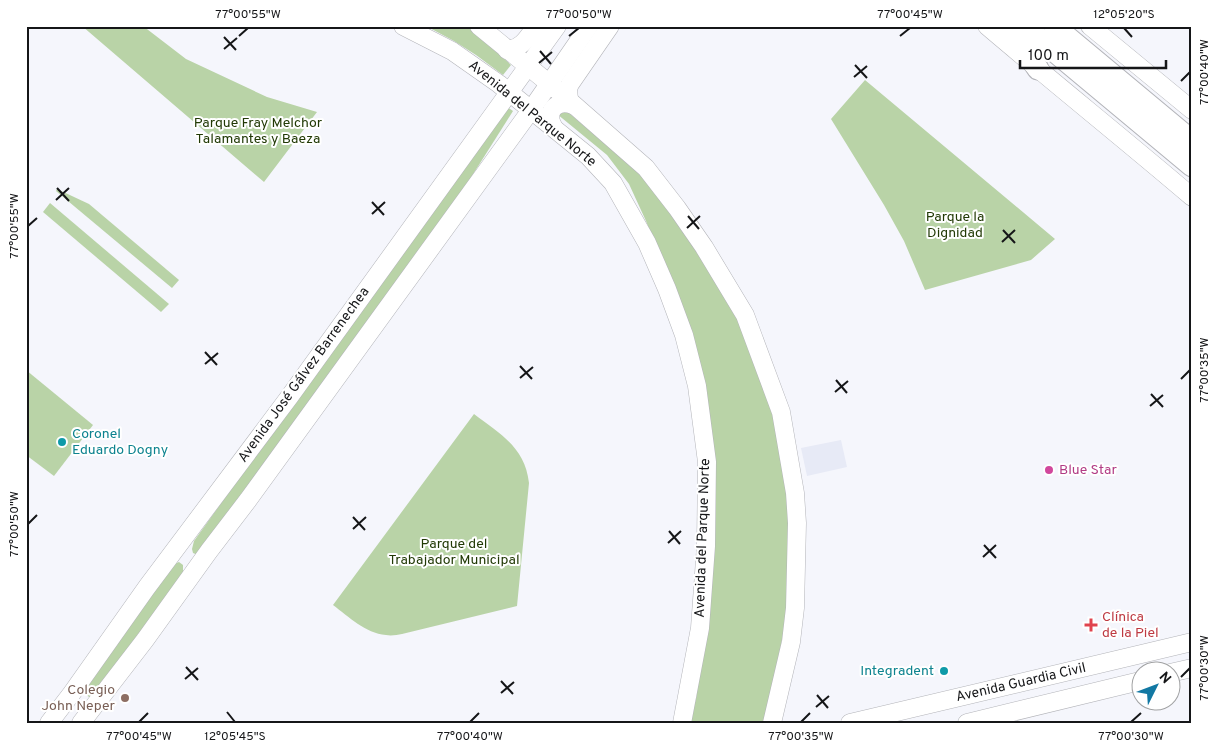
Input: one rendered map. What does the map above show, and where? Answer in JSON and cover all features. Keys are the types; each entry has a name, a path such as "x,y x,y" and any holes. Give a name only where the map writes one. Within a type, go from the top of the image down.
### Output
{"highway":[{"path":"1054,26 1192,141"},
{"path":"1075,26 1115,62 1169,121"},
{"path":"1015,28 1038,70"},
{"path":"1015,28 1140,123 1192,166"}],"main road":[{"name":"Avenida del Parque Norte","path":"402,26 424,33 452,51 499,84 588,156 613,183 648,243 684,335 697,386 707,462 706,546 700,628 682,723"},
{"path":"479,26 571,102 646,168 704,247 745,315 781,412 796,493 795,589 791,642 772,723"},
{"path":"507,50 519,47 536,26"},
{"path":"571,102 568,89 570,84 610,26"},
{"path":"987,26 1192,196"},
{"path":"1090,26 1192,110"},
{"path":"556,27 555,37 560,45 568,48 587,32"},
{"name":"Avenida José Gálvez Barrenechea","path":"49,723 296,388 556,27"},
{"name":"Avenida José Gálvez Barrenechea","path":"81,723 145,640 209,550 259,485 587,32"},
{"path":"554,128 550,118 552,109 556,105 571,102"},
{"path":"189,531 187,547 191,554 199,556 209,550"},
{"path":"163,566 176,557 186,559 189,570 185,585"},
{"name":"Avenida Guardia Civil","path":"850,723 1192,642"},
{"name":"Avenida Guardia Civil","path":"968,723 1130,683"},
{"path":"72,693 92,709"}],"shaded area":[{"path":"841,440 847,467 807,476 801,448"}],"green space":[{"name":"Parque Fray Melchor Talamantes y Baeza","path":"82,26 143,26 186,59 267,97 317,112 264,182"},
{"path":"426,26 468,26 511,65 503,75 454,41"},
{"name":"Parque la Dignidad","path":"865,80 1055,239 1031,260 925,290 904,241 831,119"},
{"path":"506,106 513,111 470,179 198,555 193,553 194,541"},
{"path":"562,107 649,181 681,222 738,318 781,435 790,507 787,614 766,723 689,723 696,699 702,651 713,484 678,301 629,184 607,155 557,114"},
{"path":"57,189 89,204 179,280 172,288 56,191"},
{"path":"50,203 169,304 161,312 43,212"},
{"path":"26,370 93,425 54,476 26,455"},
{"name":"Parque del Trabajador Municipal","path":"474,414 510,443 517,451 527,471 529,483 517,606 396,635 378,634 364,628 333,605"},
{"path":"179,562 183,565 183,574 91,698 84,694 83,688 165,568"}],"place":[{"name":"Coronel Eduardo Dogny","path":"62,442"},
{"name":"Blue Star","path":"1049,470"},
{"name":"Clínica de la Piel","path":"1091,625"},
{"name":"Integradent","path":"944,671"},
{"name":"Colegio John Neper","path":"125,698"}]}
